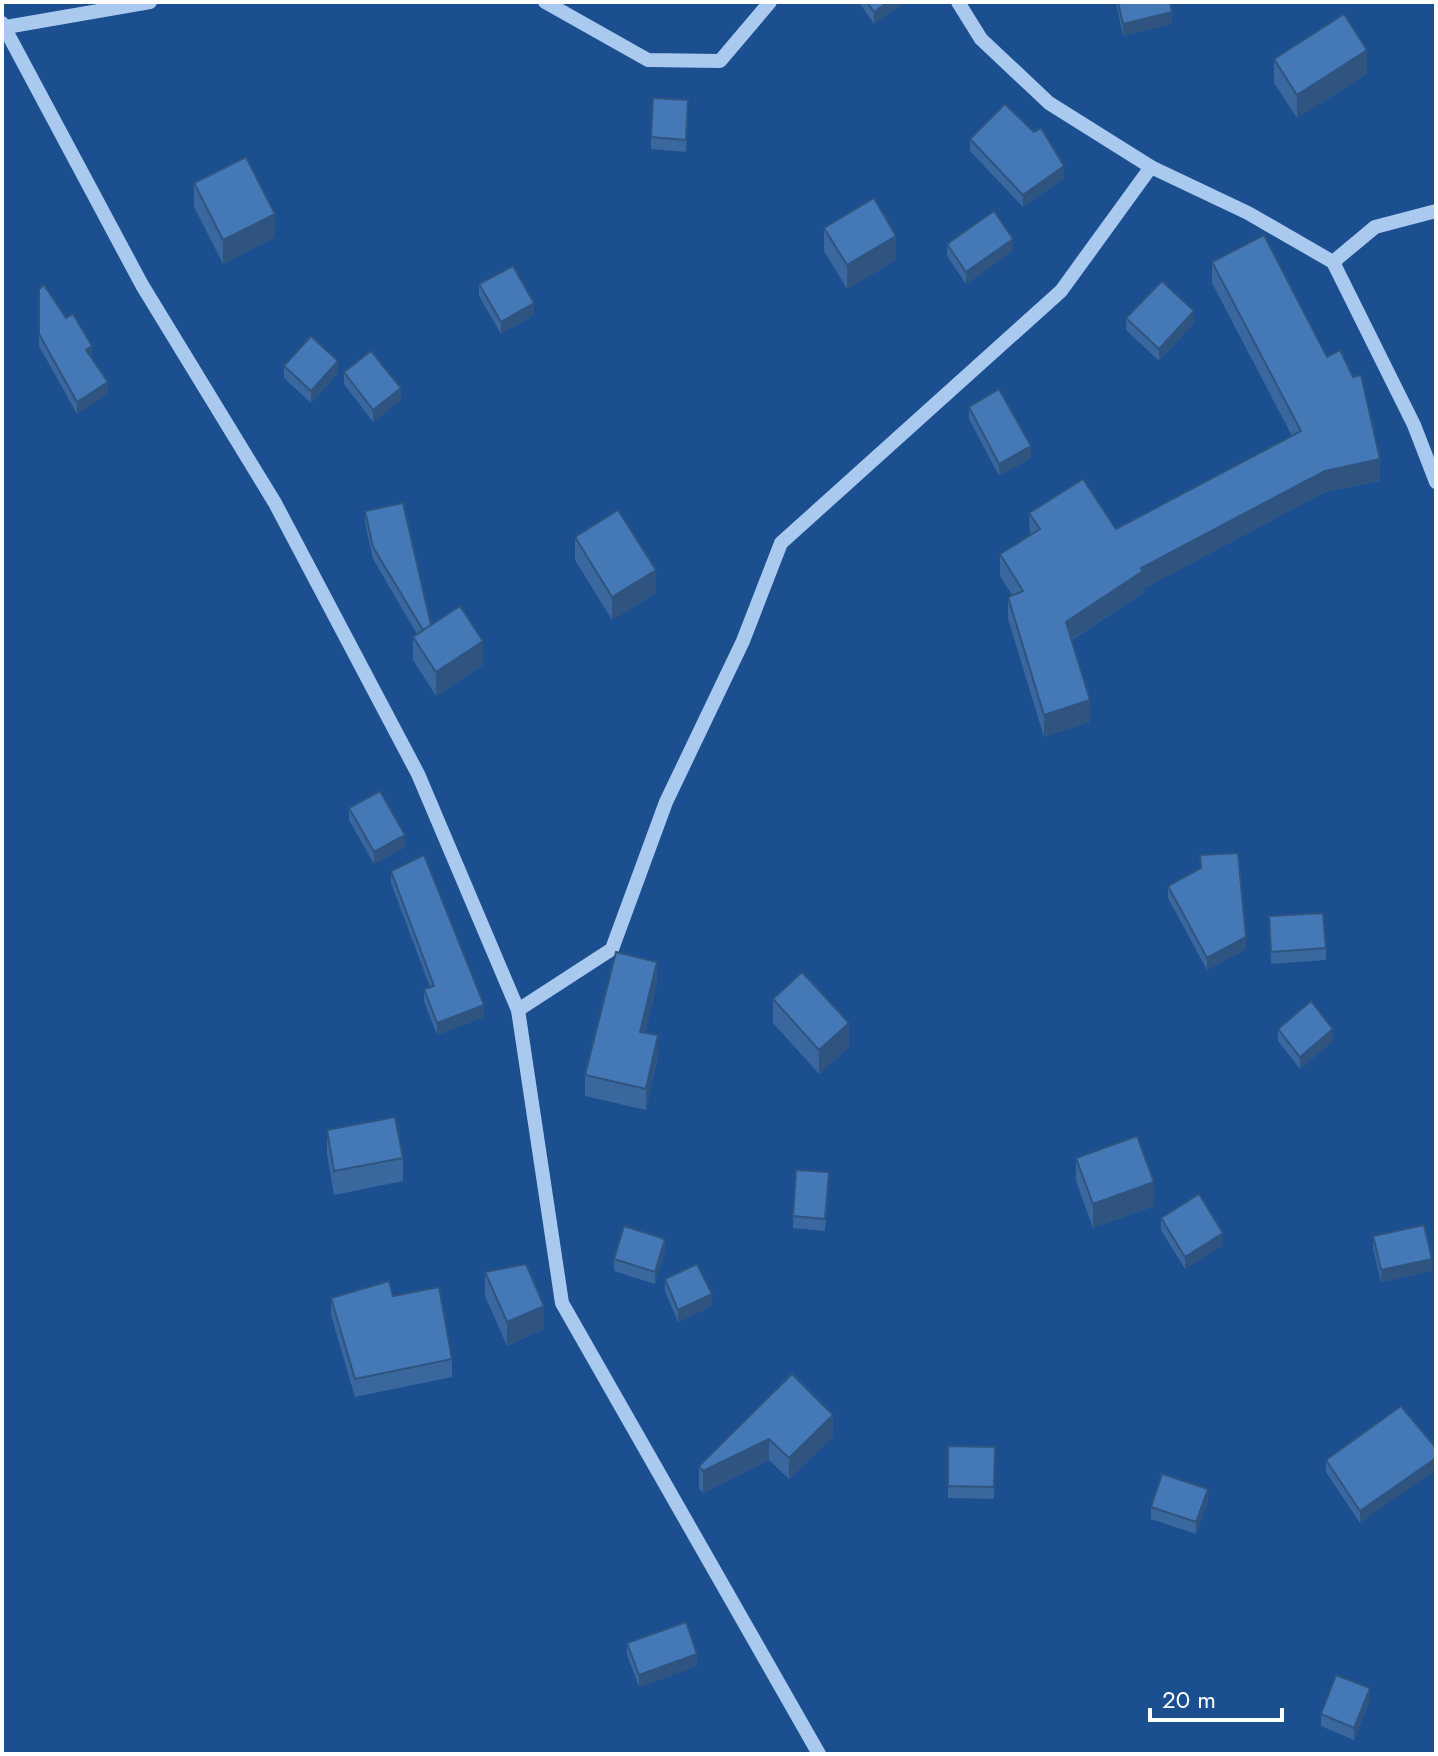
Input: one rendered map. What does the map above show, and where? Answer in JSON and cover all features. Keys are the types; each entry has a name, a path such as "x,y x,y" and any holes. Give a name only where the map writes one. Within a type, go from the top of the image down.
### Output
{"street":[{"path":"150,2 4,25 142,285 275,503 418,774 518,1010 562,1303 701,1553 819,1754"},
{"path":"545,2 648,60 720,61 770,2"},
{"path":"958,2 981,39 1049,103 1151,167 1248,213 1333,262 1414,425 1436,482"},
{"path":"518,1010 612,949 666,802 743,641 781,543 1061,291 1151,167"},
{"path":"1333,262 1375,227 1436,211"}],"building":[{"path":"867,2 888,2 874,12"},
{"path":"1118,2 1170,2 1172,12 1123,24"},
{"path":"1344,14 1367,50 1297,95 1274,59"},
{"path":"653,98 688,100 686,140 651,137"},
{"path":"1005,104 1034,132 1041,128 1064,166 1023,195 970,139"},
{"path":"246,157 275,214 223,240 194,183"},
{"path":"874,198 896,236 847,265 824,228"},
{"path":"994,211 1013,239 966,272 947,244"},
{"path":"1264,235 1327,357 1340,350 1353,377 1361,375 1380,459 1325,471 1141,568 1143,571 1066,622 1090,700 1044,715 1008,597 1023,591 1000,554 1040,529 1029,513 1083,479 1116,529 1301,431 1212,262"},
{"path":"513,266 534,303 501,322 479,284"},
{"path":"1162,281 1194,311 1159,349 1126,318"},
{"path":"44,285 66,318 73,314 92,346 86,350 108,382 77,402 39,334 39,289"},
{"path":"311,336 338,361 311,391 284,366"},
{"path":"371,351 401,388 373,410 344,372"},
{"path":"999,389 1031,446 999,464 969,407"},
{"path":"403,503 431,625 423,630 373,547 365,511"},
{"path":"618,510 656,570 612,597 575,537"},
{"path":"460,606 483,641 436,672 413,637"},
{"path":"380,791 405,835 374,852 349,808"},
{"path":"1238,853 1246,937 1207,958 1168,886 1201,868 1200,855"},
{"path":"424,855 484,1005 437,1023 424,989 434,986 391,871"},
{"path":"1323,913 1326,948 1271,952 1269,916"},
{"path":"616,952 657,962 640,1032 658,1035 646,1089 585,1075"},
{"path":"802,972 849,1023 819,1050 773,999"},
{"path":"1311,1001 1333,1029 1300,1057 1278,1029"},
{"path":"395,1117 403,1158 334,1171 327,1130"},
{"path":"1137,1136 1154,1182 1093,1204 1076,1158"},
{"path":"796,1170 829,1172 825,1219 793,1216"},
{"path":"1199,1194 1223,1233 1185,1257 1161,1218"},
{"path":"1424,1225 1432,1259 1381,1270 1373,1236"},
{"path":"624,1226 665,1239 655,1272 614,1259"},
{"path":"526,1264 544,1306 507,1322 485,1272"},
{"path":"697,1264 712,1294 678,1310 665,1279"},
{"path":"389,1281 393,1296 439,1287 452,1359 355,1379 331,1298"},
{"path":"792,1374 833,1415 789,1458 769,1439 703,1471 699,1466"},
{"path":"1401,1406 1436,1448 1436,1458 1360,1511 1326,1460"},
{"path":"948,1446 995,1447 994,1487 948,1486"},
{"path":"1162,1474 1208,1489 1196,1522 1151,1507"},
{"path":"686,1622 697,1654 639,1675 627,1643"},
{"path":"1336,1675 1370,1688 1354,1728 1321,1714"}]}
